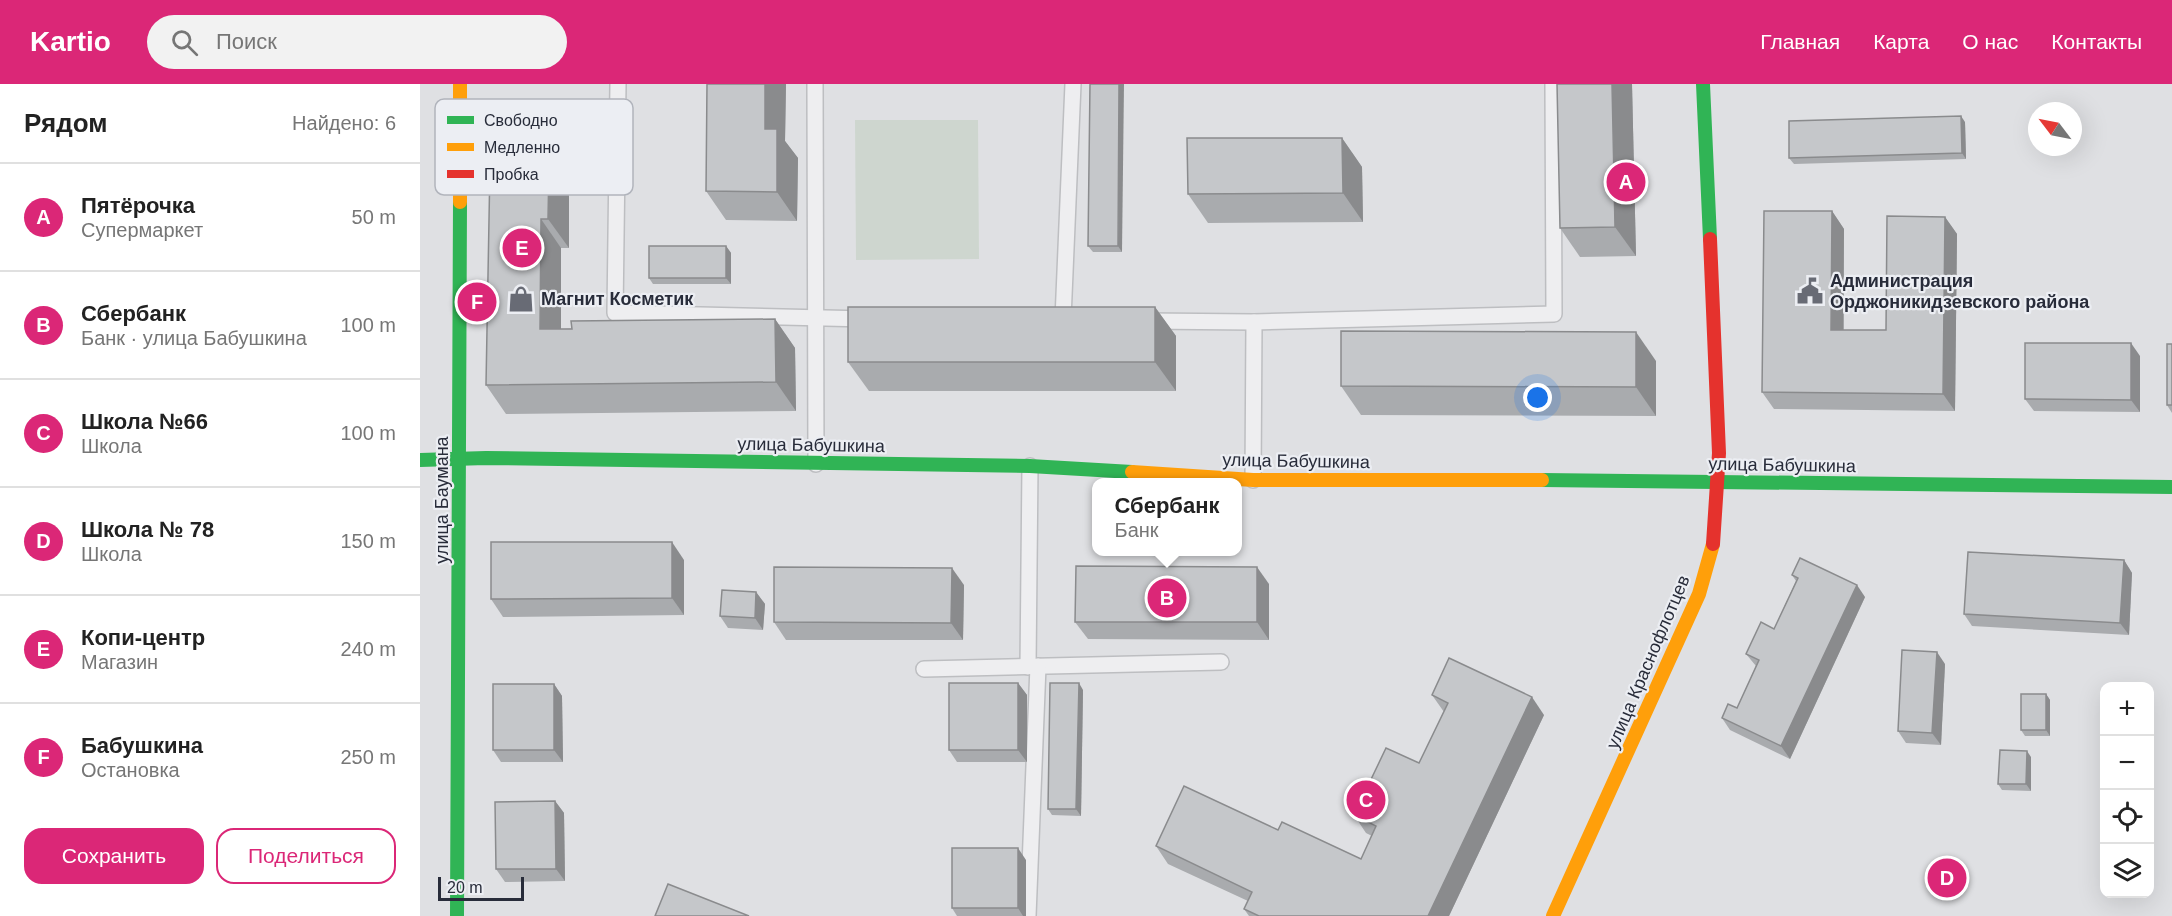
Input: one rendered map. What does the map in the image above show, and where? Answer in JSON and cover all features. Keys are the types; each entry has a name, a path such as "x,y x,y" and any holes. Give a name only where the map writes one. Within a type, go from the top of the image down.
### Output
{"street":[{"name":"улица Баумана","path":"460,84 460,99"},
{"name":"улица Краснофлотцев","path":"1553,916 1699,594 1714,541 1719,453 1703,84"},
{"name":"улица Баумана","path":"458,916 461,195"},
{"name":"улица Бабушкина","path":"420,460 461,458 1030,466 1221,478"},
{"name":"улица Бабушкина","path":"1242,479 1718,480 1786,484 2172,487"}],"lane":[{"path":"815,84 816,464"},
{"path":"1063,320 1073,84"},
{"path":"1134,320 1254,322 1554,314 1553,84"},
{"path":"618,195 615,312 816,319 886,319"},
{"path":"1253,480 1254,322"},
{"path":"1028,916 1033,667 1030,466"},
{"path":"924,669 1221,662"}],"shaded area":[{"path":"855,120 978,120 979,259 856,260"}],"building":[{"path":"707,84 765,84 765,129 777,129 777,192 706,191"},
{"path":"1090,84 1119,84 1118,246 1088,246"},
{"path":"1557,84 1612,84 1615,227 1560,228"},
{"path":"1961,116 1962,153 1789,158 1789,121"},
{"path":"1187,138 1342,138 1343,193 1188,194"},
{"path":"489,195 548,195 548,219 541,219 540,329 572,329 571,321 775,319 776,382 486,385"},
{"name":"Администрация Орджоникидзевского района","path":"1764,211 1832,211 1831,330 1886,330 1887,216 1945,217 1943,394 1762,392"},
{"path":"649,246 726,246 726,278 649,278"},
{"path":"848,307 1155,307 1155,362 848,362"},
{"path":"1341,331 1636,332 1636,387 1341,386"},
{"path":"2025,343 2131,343 2131,400 2025,399"},
{"path":"2167,344 2172,344 2172,405 2167,405"},
{"path":"491,542 672,542 672,598 491,599"},
{"path":"1968,552 2124,560 2120,623 1964,614"},
{"path":"1800,558 1857,585 1781,746 1722,718 1728,704 1737,708 1759,660 1746,654 1761,622 1774,629 1798,578 1792,575"},
{"path":"1076,566 1257,567 1257,622 1075,622"},
{"path":"774,567 952,568 951,623 774,622"},
{"path":"722,590 756,592 755,618 720,616"},
{"path":"1902,650 1937,652 1932,733 1898,731"},
{"path":"1449,658 1532,697 1428,916 1259,916 1244,909 1252,892 1156,846 1184,786 1278,830 1282,822 1361,859 1376,826 1354,815 1386,748 1419,763 1448,703 1432,695"},
{"path":"949,683 1018,683 1018,750 949,750"},
{"path":"1050,683 1079,683 1076,809 1048,809"},
{"path":"493,684 554,684 554,750 493,750"},
{"path":"2021,694 2046,694 2046,730 2021,730"},
{"path":"2000,750 2027,751 2026,784 1998,784"},
{"path":"555,801 556,869 496,869 495,802"},
{"path":"952,848 1018,848 1018,908 952,908"},
{"path":"668,884 749,916 655,916"}],"traffic: fast":[{"path":"1703,84 1710,239"},
{"path":"457,916 460,202"},
{"path":"420,460 486,458 1030,466 1132,472"},
{"path":"1542,480 2172,487"}],"traffic: slow":[{"path":"460,84 460,99"},
{"path":"460,195 460,202"},
{"path":"1132,472 1223,478"},
{"path":"1242,479 1542,480"},
{"path":"1553,916 1699,594 1713,544"}],"traffic: jam":[{"path":"1710,239 1719,453 1713,544"}],"place":[{"name":"Пятёрочка","path":"1626,182"},
{"name":"Копи-центр","path":"522,248"},
{"name":"Администрация Орджоникидзевского района","path":"1810,291"},
{"name":"Магнит Косметик","path":"521,299"},
{"name":"Бабушкина","path":"477,302"},
{"name":"Сбербанк","path":"1167,598"},
{"name":"Школа №66","path":"1366,800"},
{"name":"Школа № 78","path":"1947,878"}]}
